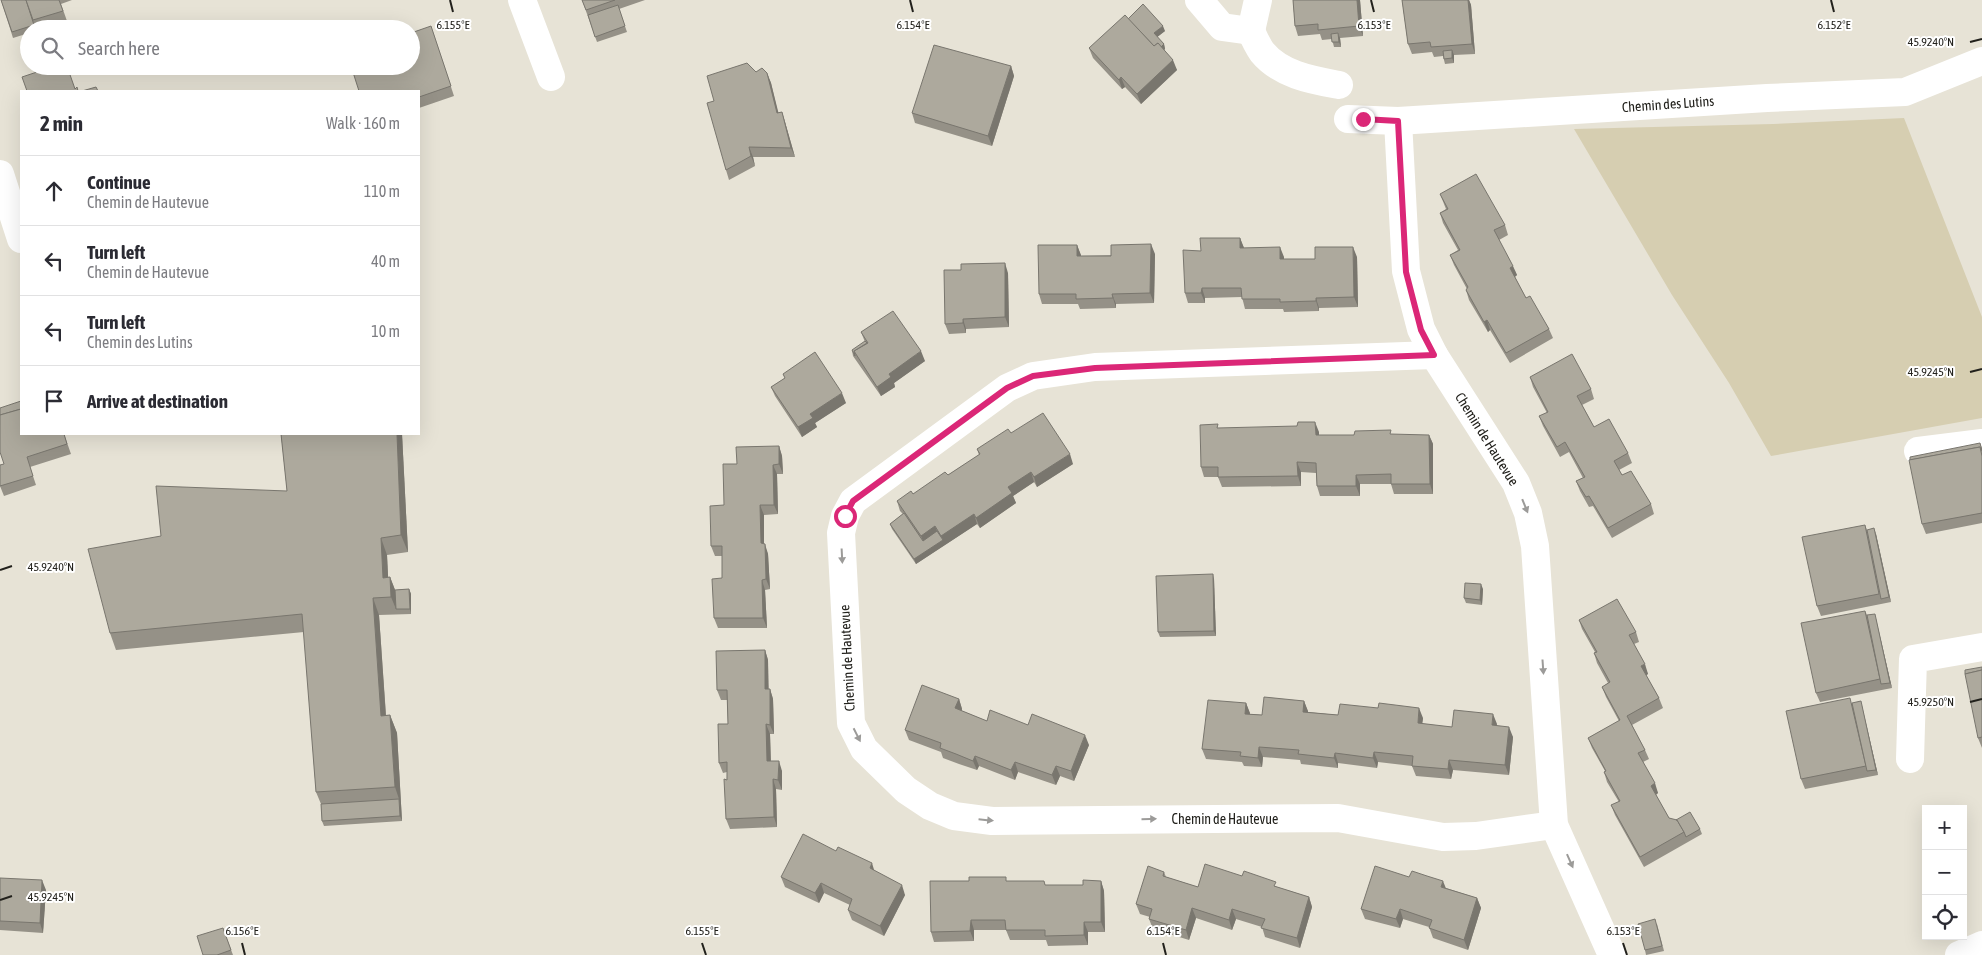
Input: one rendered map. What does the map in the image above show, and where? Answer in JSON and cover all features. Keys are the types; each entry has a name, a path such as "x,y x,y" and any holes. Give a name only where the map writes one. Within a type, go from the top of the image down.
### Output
{"street":[{"path":"522,0 551,77"},
{"path":"1199,0 1222,27 1251,31"},
{"path":"1258,0 1251,31 1262,52 1278,67 1308,79 1340,85"},
{"name":"Chemin des Lutins","path":"1348,119 1398,121 1767,98 1905,92 1982,61"},
{"name":"Chemin de Hautevue","path":"1398,121 1406,272 1421,330 1434,355 1516,483 1528,513 1536,546 1554,825 1612,955"},
{"path":"0,174 20,236"},
{"name":"Chemin de Hautevue","path":"1434,355 1095,368 1033,376 1007,388 853,501 845,516 841,533 851,723 864,749 906,790 930,806 954,816 992,821 1338,818 1443,837 1476,836 1554,825"},
{"path":"1918,451 1982,443"},
{"path":"1910,759 1913,659 1982,648"},
{"path":"1959,955 1982,945"}],"shaded area":[{"path":"1904,118 1982,317 1982,418 1771,456 1729,383 1672,295 1574,129 1773,124"}],"building":[{"path":"1,0 26,0 32,20 20,20 20,29 12,32"},
{"path":"26,0 59,0 63,11 33,20"},
{"path":"582,0 615,0 586,10"},
{"path":"1293,0 1357,0 1359,26 1318,30 1318,24 1295,26"},
{"path":"1402,0 1468,0 1472,44 1431,47 1430,42 1408,44"},
{"path":"1143,4 1163,26 1154,33 1164,44 1161,47 1158,43 1154,46 1128,19"},
{"path":"618,5 625,26 595,37 588,15"},
{"path":"1125,15 1154,46 1158,43 1173,60 1137,94 1121,77 1119,80 1089,48"},
{"path":"431,26 451,86 420,97 420,90 359,90 354,75 420,75 420,30"},
{"path":"1338,33 1339,42 1332,42 1331,34"},
{"path":"934,45 1011,66 988,136 912,113"},
{"path":"1452,50 1452,58 1444,59 1443,51"},
{"path":"747,63 756,72 762,68 767,73 777,113 782,112 791,148 749,147 751,156 726,170 707,103 714,101 707,76"},
{"path":"28,75 70,75 75,89 77,87 78,90 27,90 22,77"},
{"path":"96,87 98,90 86,90"},
{"path":"1476,174 1505,225 1494,230 1513,266 1510,268 1526,298 1530,296 1549,329 1506,353 1487,320 1484,322 1466,290 1468,287 1450,255 1460,250 1440,213 1448,209 1440,194"},
{"path":"1200,238 1240,238 1240,248 1280,247 1280,259 1315,259 1315,247 1353,247 1354,297 1316,298 1316,301 1280,302 1280,299 1242,299 1241,288 1202,288 1201,293 1185,293 1183,250 1201,251"},
{"path":"1151,244 1150,293 1112,294 1113,298 1076,299 1076,294 1039,294 1038,245 1077,245 1077,256 1111,256 1111,245"},
{"path":"1005,263 1005,317 963,319 963,323 945,324 944,270 961,270 961,264"},
{"path":"893,311 921,351 889,374 891,377 877,387 854,351 868,343 861,332"},
{"path":"865,341 867,343 854,351 855,356 852,350"},
{"path":"815,352 842,393 810,414 813,418 798,427 771,387 785,378 783,374"},
{"path":"1572,354 1591,389 1577,396 1594,427 1609,419 1628,453 1614,461 1622,475 1631,471 1651,504 1608,528 1589,496 1586,497 1576,481 1585,477 1565,442 1557,447 1539,416 1548,412 1530,377"},
{"path":"20,401 20,409 0,415 0,408"},
{"path":"20,409 20,435 64,435 67,444 27,457 33,476 0,486 0,465 4,464 0,452 0,415"},
{"path":"1043,413 1070,454 1034,477 1031,472 1008,487 1012,493 976,518 974,514 941,536 935,526 921,536 897,501 911,491 913,494 945,472 948,475 980,454 977,449 1008,429 1011,433"},
{"path":"1298,422 1315,422 1316,435 1354,435 1355,431 1391,430 1390,434 1429,435 1430,484 1391,484 1391,474 1356,475 1356,486 1317,486 1316,463 1297,462 1298,476 1218,477 1218,467 1201,467 1200,425 1218,424 1217,428 1297,426"},
{"path":"281,435 397,435 401,535 381,538 383,578 390,577 391,597 373,598 381,716 390,715 395,787 316,792 302,614 110,633 88,549 161,536 156,486 287,491"},
{"path":"1980,443 1982,451 1980,447 1910,460 1910,457"},
{"path":"779,446 779,464 773,465 774,505 760,505 761,543 765,544 766,579 762,580 763,618 714,618 712,579 722,578 722,546 711,546 710,506 724,505 723,464 737,464 736,447"},
{"path":"1980,447 1982,456 1982,513 1922,524 1909,460"},
{"path":"904,513 923,541 937,531 943,540 914,559 890,524"},
{"path":"1865,525 1879,594 1817,606 1802,537"},
{"path":"1874,528 1889,597 1881,599 1867,530"},
{"path":"1213,574 1214,631 1158,632 1156,576"},
{"path":"1465,583 1481,584 1480,600 1464,598"},
{"path":"409,589 410,609 396,609 395,590"},
{"path":"1617,599 1636,632 1629,635 1645,664 1641,666 1659,698 1627,716 1645,750 1638,753 1655,783 1651,786 1669,818 1677,820 1684,832 1640,857 1611,805 1620,801 1588,738 1620,720 1602,687 1610,682 1594,653 1597,652 1579,620"},
{"path":"1865,611 1880,679 1816,693 1801,623"},
{"path":"1875,614 1890,683 1881,684 1867,615"},
{"path":"765,650 765,689 770,689 770,725 766,724 767,761 779,761 778,780 773,779 774,817 726,819 724,779 727,780 727,762 719,763 718,724 728,724 727,690 717,690 716,651"},
{"path":"1982,667 1982,670 1965,674 1965,670"},
{"path":"1982,670 1982,737 1978,738 1965,674"},
{"path":"922,685 959,699 955,708 987,721 990,710 1028,725 1032,714 1085,735 1071,771 1056,766 1052,775 1015,762 1011,770 975,756 973,761 940,748 941,743 905,730"},
{"path":"1264,697 1304,701 1303,712 1338,715 1340,704 1378,708 1379,703 1419,708 1418,723 1452,727 1454,710 1493,714 1492,725 1509,727 1505,765 1449,760 1448,769 1412,766 1413,756 1374,752 1373,758 1335,753 1334,758 1298,754 1299,750 1259,747 1258,758 1240,756 1241,752 1202,749 1208,700 1246,703 1245,714 1262,715"},
{"path":"1850,698 1866,766 1801,779 1786,711"},
{"path":"1861,701 1876,770 1867,771 1852,703"},
{"path":"399,799 400,816 322,821 321,804"},
{"path":"1690,812 1700,829 1686,837 1676,820"},
{"path":"803,834 836,851 838,847 872,863 870,868 902,885 880,926 848,910 852,899 821,883 815,893 781,877"},
{"path":"1205,864 1242,876 1244,871 1276,882 1274,886 1309,897 1297,938 1261,928 1265,919 1232,909 1229,920 1192,908 1186,930 1149,919 1152,909 1136,904 1148,866 1164,872 1163,876 1198,887"},
{"path":"1375,866 1409,877 1412,871 1443,881 1441,887 1477,898 1464,940 1429,928 1432,920 1400,909 1396,919 1361,909"},
{"path":"969,877 1006,877 1006,881 1044,881 1045,885 1083,885 1083,880 1101,881 1101,922 1084,922 1084,935 1045,936 1045,930 1006,930 1005,920 971,920 970,931 931,932 930,881 969,881"},
{"path":"0,878 42,880 40,923 0,921"},
{"path":"1655,919 1662,946 1645,950 1638,924"},
{"path":"223,928 231,950 217,955 203,955 197,936"}],"route":[{"path":"845,516 853,501 1007,388 1033,376 1095,368 1434,355 1421,330 1406,272 1398,121 1363,119"}]}
